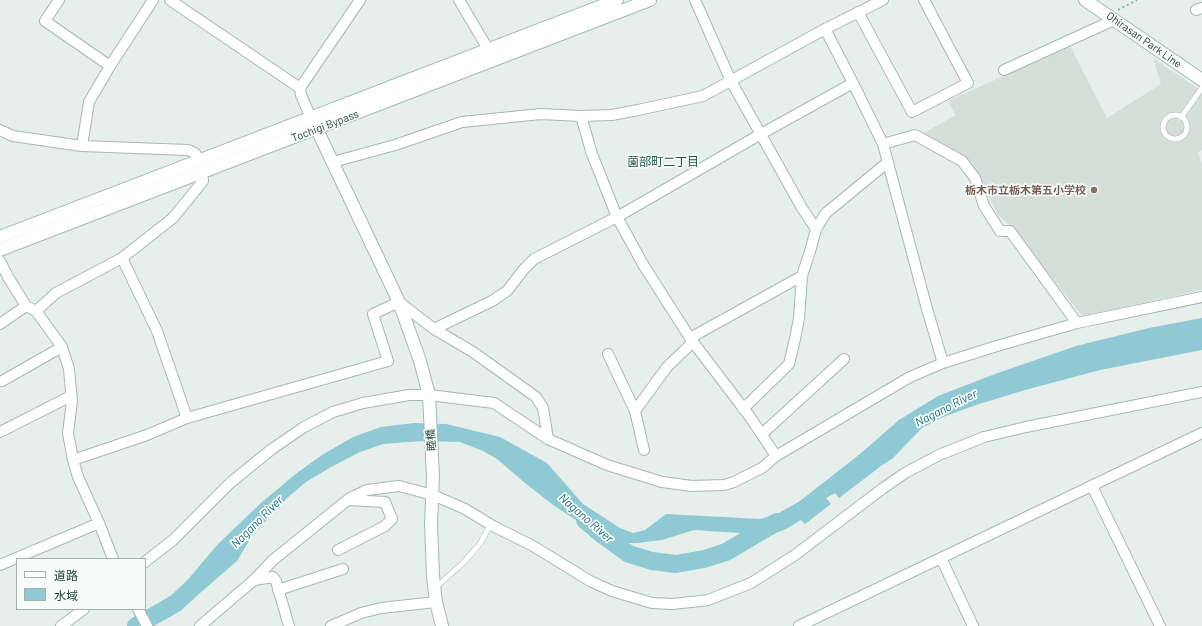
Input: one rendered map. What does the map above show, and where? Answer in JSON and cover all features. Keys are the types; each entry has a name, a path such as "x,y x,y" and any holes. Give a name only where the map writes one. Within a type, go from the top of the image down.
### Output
{"main road":[{"name":"Tochigi Bypass","path":"0,250 312,118 617,0"},
{"name":"Tochigi Bypass","path":"0,237 201,166 317,129 650,0"},
{"name":"Ohirasan Park Line","path":"1086,0 1202,80"},
{"name":"睦橋","path":"312,118 399,302 420,361 429,400 433,477 431,554 434,589 442,626"}],"street":[{"path":"59,0 45,21 110,66"},
{"path":"82,146 89,102 110,66 153,0"},
{"path":"170,0 300,88"},
{"path":"312,118 301,95 300,88 360,0"},
{"path":"459,0 488,49"},
{"path":"695,0 731,81 802,208 816,229"},
{"path":"333,162 395,145 462,122 541,114 581,116 612,115 703,96 825,29 883,0"},
{"path":"858,12 912,112 968,82 924,0"},
{"path":"1004,70 1111,18"},
{"path":"825,29 883,144 943,363"},
{"path":"434,329 492,301 507,291 524,268 534,259 617,217 853,83"},
{"path":"581,116 592,154 617,217 644,266 692,340 762,434 776,456"},
{"path":"0,130 13,136 82,146 188,150 194,153 201,166 203,181 173,218 122,258 56,293 36,311"},
{"path":"883,144 915,135 962,161 975,178 984,206 1000,231 1010,231 1077,323"},
{"path":"743,409 789,364 799,318 802,276 816,229 826,213 888,162"},
{"path":"122,258 157,331 187,418"},
{"path":"0,261 26,306 36,311 62,347 69,369 71,396 68,433 73,460 78,477 113,558"},
{"path":"635,411 667,367 692,340 802,276"},
{"path":"146,561 173,540 230,483 272,449 304,427 333,412 363,403 409,395 429,400 494,403 548,439 628,473 662,482 692,486 724,485 734,482 762,468 776,456 910,377 943,363 1077,323 1202,297"},
{"path":"73,460 147,435 187,418 388,361 373,314 399,302 434,329 473,352 536,397 543,408 548,439"},
{"path":"0,324 26,306"},
{"path":"2,381 62,347"},
{"path":"608,354 635,411 644,450"},
{"path":"762,434 844,359"},
{"path":"200,626 254,580 274,560 348,500 367,490 399,486 433,495 465,509 490,524 533,546 590,581 612,591 652,602 672,604 708,600 751,583 773,570 882,489 906,473 939,455 984,437 1041,424 1202,392"},
{"path":"0,432 71,396"},
{"path":"799,626 1202,433"},
{"path":"1092,486 1160,626"},
{"path":"338,550 386,526 392,519 385,502 348,500"},
{"path":"17,558 99,524"},
{"path":"0,565 16,558"},
{"path":"941,558 973,626"},
{"path":"278,590 343,569"},
{"path":"254,580 272,577 276,581 289,626"},
{"path":"335,625 361,614 381,608 436,602"},
{"path":"61,626 83,610"},
{"path":"139,610 147,626"}],"lane":[{"path":"1182,116 1202,88"},
{"path":"1173,114 1182,116 1187,123 1187,132 1181,138 1173,139 1165,135 1162,127 1166,118 1173,114"},
{"path":"434,589 480,544 490,524"}],"path":[{"path":"1111,18 1137,0"}],"shaded area":[{"name":"栃木市立栃木第五小学校","path":"1070,46 1107,118 1161,84 1153,58 1202,91 1202,150 1198,152 1202,164 1202,290 1082,316 1013,228 998,215 972,162 922,134 956,115 948,101"}],"water":[{"path":"1202,318 1202,350 1100,370 1025,390 943,417 922,428 893,458 839,498 835,493 826,498 831,504 805,524 801,520 786,529 771,535 694,530 662,540 637,543 618,543 589,529 552,504 497,459 483,451 460,442 422,441 383,444 360,452 306,482 287,498 252,536 237,561 178,612 169,602 218,544 261,503 297,473 322,455 353,437 381,427 414,423 446,424 500,437 547,463 583,504 620,528 633,533 645,530 666,514 760,519 777,514 800,501 860,454 899,420 938,396 995,374 1076,346 1149,328"}],"waterway":[{"name":"Nagano River","path":"585,520 629,554 652,561 676,564 704,559 726,552 777,522"},
{"name":"Nagano River","path":"136,626 176,603 191,589"}],"place":[{"name":"栃木市立栃木第五小学校","path":"1094,190"}],"district":[{"name":"薗部町二丁目","path":"663,162"}]}
